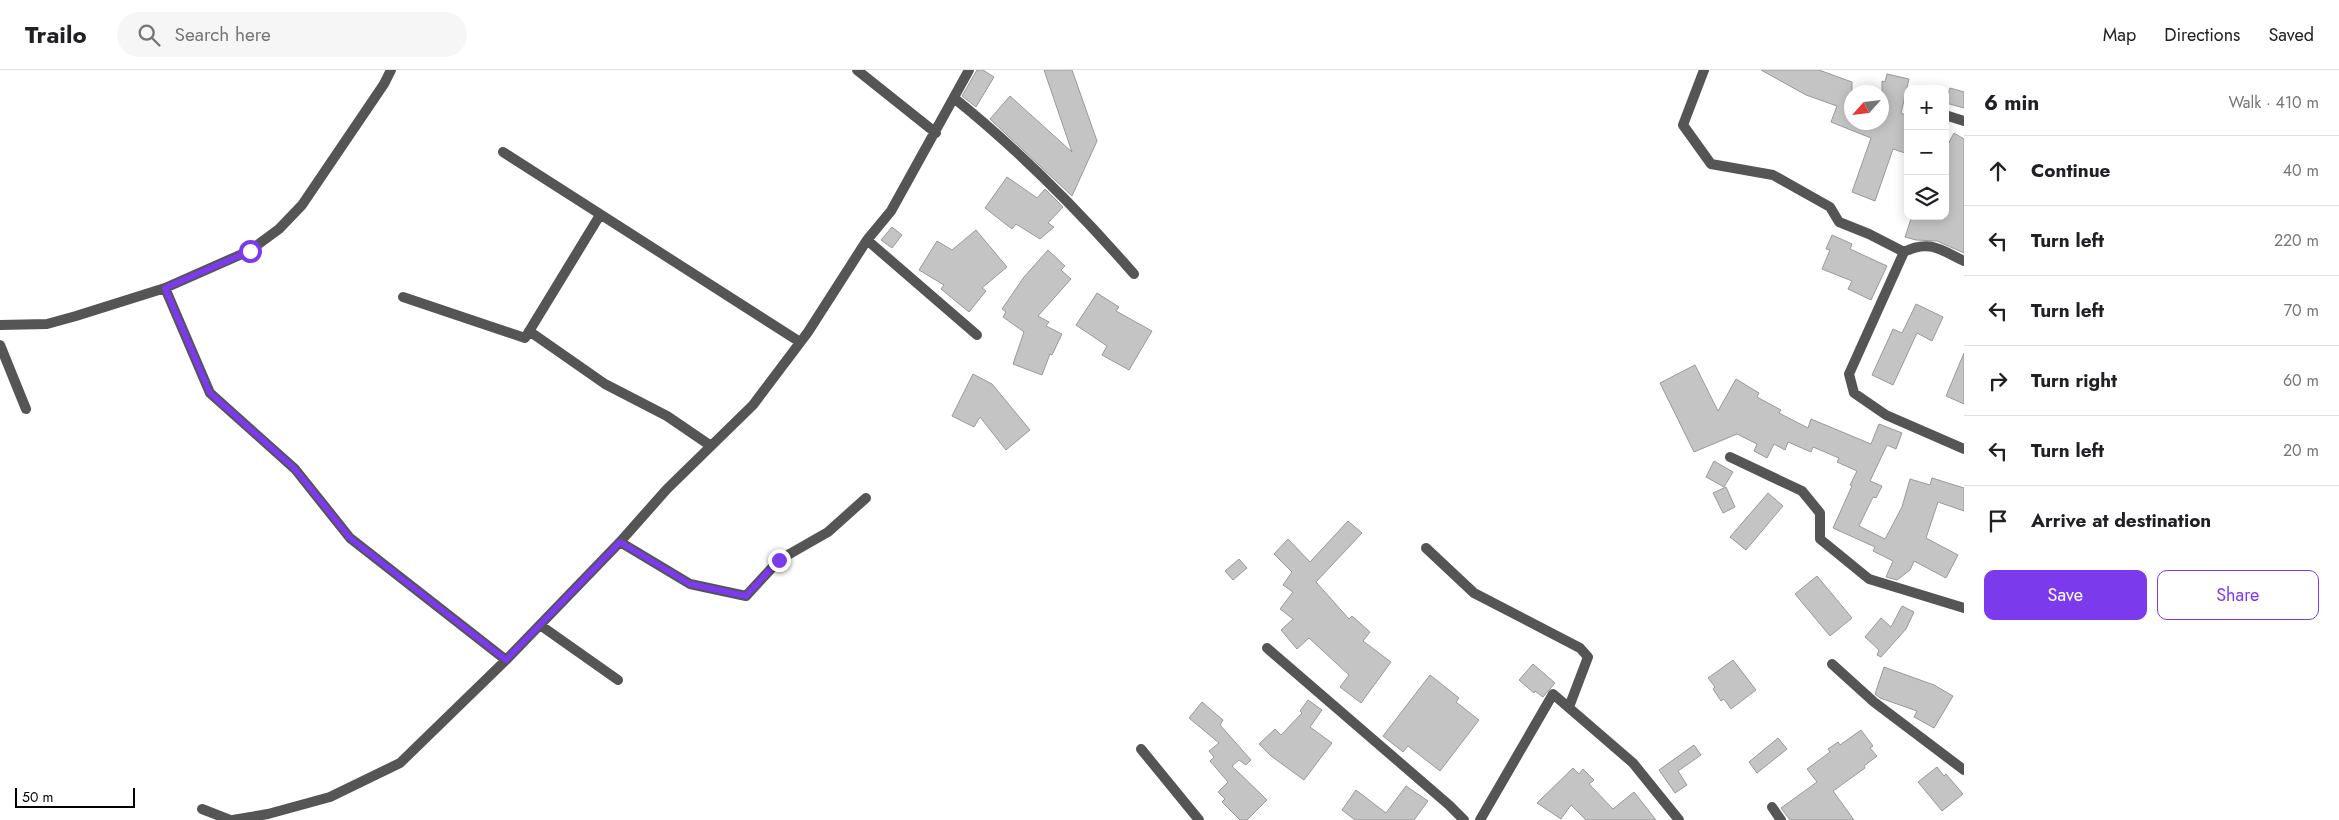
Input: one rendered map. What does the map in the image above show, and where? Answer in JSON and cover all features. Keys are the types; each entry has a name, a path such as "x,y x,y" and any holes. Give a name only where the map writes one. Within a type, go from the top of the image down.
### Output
{"street":[{"path":"0,325 47,324 165,288 250,251 279,229 302,205 384,84 391,70"},
{"path":"857,70 936,133"},
{"path":"202,809 231,820 268,814 330,797 400,763 506,660 620,542 667,489 753,405 800,342 867,240 891,211 936,133 969,70"},
{"path":"1704,70 1683,125 1712,164 1773,175 1830,207 1839,222 1904,252"},
{"path":"954,98 985,123 1033,168 1090,225 1134,274"},
{"path":"1949,116 1964,121"},
{"path":"503,152 600,216 800,342"},
{"path":"403,297 525,338 600,216"},
{"path":"867,240 977,334"},
{"path":"1964,261 1930,245 1914,246 1904,252 1849,374 1854,393 1886,415 1964,449"},
{"path":"165,288 210,393 295,469 350,538 506,660"},
{"path":"530,331 605,384 667,416 711,446"},
{"path":"0,345 26,409"},
{"path":"1730,457 1802,491 1820,513 1820,539 1869,579 1964,608"},
{"path":"620,542 690,584 746,596 779,560 828,532 866,498"},
{"path":"1426,548 1474,593 1580,648 1588,657 1569,707"},
{"path":"540,625 618,680"},
{"path":"1267,648 1464,820"},
{"path":"1832,664 1874,702 1964,770"},
{"path":"1480,820 1553,694 1633,762 1679,820"},
{"path":"1141,749 1199,820"},
{"path":"1772,807 1781,820"}],"building":[{"path":"977,70 983,70 994,77 976,107 962,96"},
{"path":"1044,70 1072,70 1097,141 1072,196 990,119 1010,96 1072,152"},
{"path":"1761,70 1819,70 1852,82 1852,85 1844,85 1844,127 1831,122 1837,106 1806,95"},
{"path":"1887,74 1909,79 1908,85 1904,85 1904,100 1901,113 1904,114 1904,153 1893,149 1875,201 1852,192 1871,138 1851,130 1889,130 1889,85 1882,85 1882,81 1885,82"},
{"path":"1950,88 1964,92 1964,108 1949,104"},
{"path":"1954,133 1964,139 1964,253 1937,241 1916,240 1905,237 1911,220 1949,220 1949,142"},
{"path":"1007,177 1037,198 1045,189 1063,207 1048,223 1054,227 1040,239 1016,224 1012,229 985,208"},
{"path":"892,227 902,235 892,248 881,240"},
{"path":"976,230 1007,267 982,288 986,291 969,312 941,289 944,285 919,270 937,241 952,250"},
{"path":"1832,235 1852,244 1850,249 1887,266 1871,300 1848,289 1852,281 1822,269 1830,250 1826,249"},
{"path":"1048,250 1065,266 1061,270 1071,279 1038,316 1049,322 1046,326 1062,334 1052,355 1050,354 1042,375 1013,364 1024,332 1003,317 1006,312 1002,309 1024,277"},
{"path":"1097,293 1119,307 1116,311 1152,331 1129,370 1102,355 1107,346 1076,325"},
{"path":"1916,304 1943,317 1932,341 1917,333 1893,385 1872,375 1893,329 1902,333"},
{"path":"1964,353 1964,404 1946,396"},
{"path":"1695,365 1718,411 1736,379 1759,393 1757,397 1781,410 1779,413 1808,428 1811,419 1871,444 1879,424 1902,433 1896,449 1887,445 1870,481 1882,486 1876,498 1873,497 1859,526 1885,539 1902,507 1910,479 1930,485 1932,478 1964,488 1964,511 1938,502 1926,538 1958,555 1946,578 1914,561 1910,570 1897,580 1886,577 1893,561 1873,551 1875,547 1833,528 1857,471 1837,462 1839,458 1813,447 1811,452 1788,442 1785,450 1774,444 1767,458 1754,451 1757,444 1737,434 1694,452 1660,383"},
{"path":"973,374 992,384 1030,430 1006,450 980,417 974,427 952,416"},
{"path":"1714,461 1733,472 1724,487 1706,477"},
{"path":"1726,487 1735,507 1723,513 1713,493"},
{"path":"1768,493 1783,506 1746,550 1730,537"},
{"path":"1348,521 1362,533 1316,582 1349,619 1352,616 1370,632 1363,641 1391,662 1361,703 1340,687 1349,675 1309,638 1297,649 1281,630 1293,619 1280,609 1293,592 1283,585 1292,572 1274,554 1288,539 1310,562"},
{"path":"1239,559 1247,568 1233,580 1225,571"},
{"path":"1817,576 1852,618 1830,636 1795,594"},
{"path":"1902,606 1914,612 1906,629 1881,657 1877,655 1879,650 1865,637 1881,618 1891,627"},
{"path":"1733,660 1756,690 1731,709 1724,699 1721,701 1713,689 1715,687 1708,678"},
{"path":"1533,664 1555,683 1543,697 1535,691 1534,693 1519,680"},
{"path":"1884,667 1934,685 1953,696 1934,728 1914,717 1917,711 1880,698 1875,694"},
{"path":"1430,675 1459,698 1456,702 1479,720 1440,771 1408,746 1403,752 1383,736"},
{"path":"1308,700 1322,710 1310,727 1332,743 1304,780 1271,756 1259,744 1275,729 1281,735 1302,713 1300,711"},
{"path":"1202,702 1223,720 1220,725 1251,760 1246,765 1239,760 1232,766 1267,800 1247,820 1240,820 1222,802 1225,799 1218,792 1228,782 1210,761 1214,757 1209,751 1219,743 1189,718"},
{"path":"1861,730 1873,746 1870,748 1877,756 1864,766 1865,768 1833,791 1854,820 1790,820 1781,808 1817,782 1807,769 1830,752 1828,749 1838,742 1840,745"},
{"path":"1778,738 1787,749 1757,773 1749,762"},
{"path":"1694,745 1701,755 1678,771 1687,785 1675,793 1659,770"},
{"path":"1937,767 1944,776 1946,774 1963,794 1942,811 1918,782"},
{"path":"1573,768 1579,774 1583,769 1594,780 1589,784 1613,809 1634,792 1656,820 1586,820 1571,805 1561,819 1537,803"},
{"path":"1406,786 1428,801 1414,820 1355,820 1342,810 1356,790 1386,813"}],"route":[{"path":"250,251 165,288 210,393 295,469 350,538 506,660 620,542 690,584 746,596 779,560"}]}
